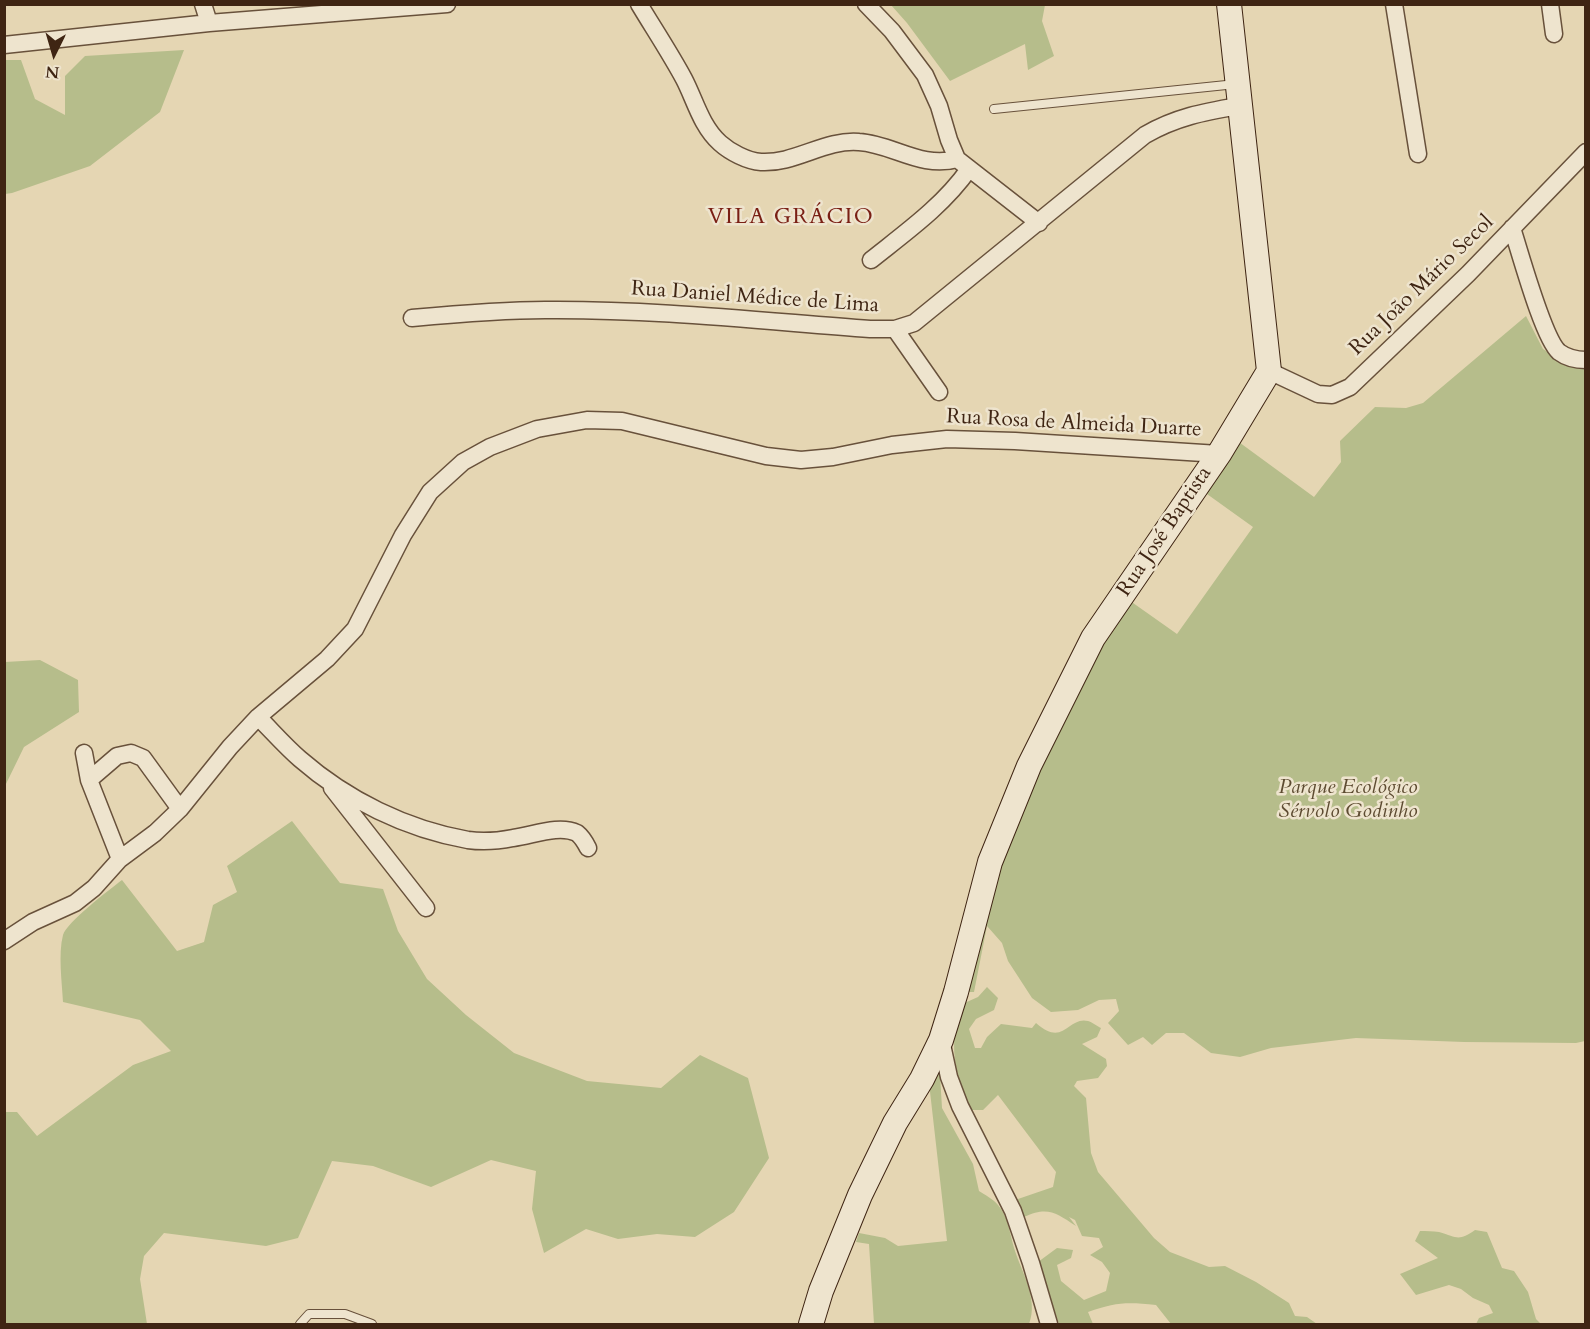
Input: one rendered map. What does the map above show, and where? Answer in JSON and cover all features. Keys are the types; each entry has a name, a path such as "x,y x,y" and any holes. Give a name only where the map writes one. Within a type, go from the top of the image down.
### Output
{"street":[{"path":"203,4 209,23"},
{"path":"4,45 209,23 447,4"},
{"path":"639,4 685,81 705,125 720,143 744,158 760,162 779,160 841,143 859,142 933,162 963,164"},
{"path":"866,4 892,31 925,75 939,106 949,140 963,164 1039,223"},
{"path":"1229,4 1237,95 1269,371"},
{"path":"1394,4 1418,154"},
{"path":"1550,4 1554,34"},
{"name":"Rua Daniel Médice de Lima","path":"412,318 545,310 676,315 895,329 914,323 1145,135 1167,122 1196,114 1237,95"},
{"name":"Rua João Mário Secol","path":"1269,371 1318,394 1332,395 1350,387 1468,274 1586,152"},
{"path":"871,260 932,211 956,188 963,164"},
{"path":"1512,228 1548,334 1558,351 1574,360 1586,360"},
{"path":"895,329 939,392"},
{"name":"Rua José Baptista","path":"811,1324 821,1291 860,1196 895,1123 922,1079 941,1040 990,862 1029,766 1093,638 1219,454 1269,371"},
{"name":"Rua Rosa de Almeida Duarte","path":"4,941 33,922 75,903 94,888 120,859 155,833 180,809 230,747 258,717 327,659 355,629 403,535 430,492 463,462 490,447 537,429 587,420 622,421 766,456 801,460 833,457 892,445 947,439 1219,454"},
{"path":"258,717 298,758 323,778 377,811 438,835 478,842 563,830 576,833 584,840 588,848"},
{"path":"84,753 90,780 120,859"},
{"path":"90,780 117,756 131,753 143,758 180,809"},
{"path":"323,778 426,908"},
{"path":"941,1040 949,1077 960,1106 1013,1211 1049,1324"}],"lane":[{"path":"994,109 1237,95"},
{"path":"300,1324 309,1314 345,1314 372,1324"}],"green space":[{"path":"891,5 1045,5 1042,21 1054,56 1028,70 1025,44 950,81"},
{"path":"184,50 160,112 90,166 5,194 5,60 21,60 35,99 65,115 65,76 85,56"},
{"name":"Parque Ecológico Sérvolo Godinho","path":"1526,316 1543,349 1572,367 1585,366 1585,1041 1576,1043 1464,1042 1356,1038 1271,1048 1240,1057 1211,1053 1184,1033 1166,1033 1152,1045 1143,1037 1128,1045 1108,1023 1119,1011 1116,999 1099,1000 1078,1010 1051,1012 1032,998 1008,961 1002,943 987,926 974,992 964,992 1016,810 1126,598 1177,634 1253,527 1200,489 1232,437 1314,497 1341,462 1340,441 1375,407 1406,408 1423,403"},
{"path":"40,660 78,680 79,712 24,747 5,786 5,662"},
{"path":"292,821 340,883 383,889 398,931 427,979 466,1015 514,1053 587,1081 661,1088 700,1055 748,1078 769,1158 734,1212 695,1237 657,1234 618,1239 586,1229 544,1253 532,1209 536,1171 491,1160 431,1187 373,1166 332,1161 298,1238 266,1246 164,1233 144,1256 140,1279 147,1324 5,1324 5,1112 17,1112 37,1136 133,1065 171,1051 140,1020 63,1002 61,951 66,929 89,906 122,880 177,951 204,942 213,905 237,892 227,866"},
{"path":"987,987 998,998 994,1010 976,1019 969,1029 975,1048 981,1048 987,1037 1001,1024 1032,1028 1036,1023 1053,1033 1065,1030 1081,1021 1090,1022 1101,1028 1097,1037 1082,1044 1106,1059 1107,1066 1098,1078 1077,1081 1074,1086 1086,1098 1091,1153 1098,1172 1154,1238 1170,1252 1209,1267 1225,1266 1256,1282 1289,1303 1295,1316 1307,1317 1317,1324 1171,1324 1156,1305 1129,1303 1106,1306 1088,1312 1093,1324 1059,1324 1038,1262 1057,1248 1073,1250 1071,1258 1057,1265 1061,1281 1084,1300 1106,1291 1110,1273 1102,1262 1090,1255 1103,1247 1099,1238 1082,1236 1075,1220 1069,1217 1076,1226 1052,1212 1039,1212 1024,1217 1018,1211 1018,1199 1053,1187 1056,1172 998,1095 983,1110 970,1110 957,1070 955,1034 960,1005 978,997"},
{"path":"939,1058 942,1108 973,1164 979,1191 996,1203 1006,1220 1028,1285 1032,1305 1029,1324 874,1324 869,1244 856,1242 859,1233 885,1238 898,1246 947,1241 928,1074"},
{"path":"1475,1230 1487,1232 1502,1268 1514,1271 1528,1292 1536,1319 1541,1324 1476,1324 1479,1318 1493,1313 1489,1305 1449,1285 1416,1295 1400,1274 1438,1258 1415,1241 1420,1231 1461,1237"}],"district":[{"name":"VILA GRÁCIO","path":"791,218"}]}
